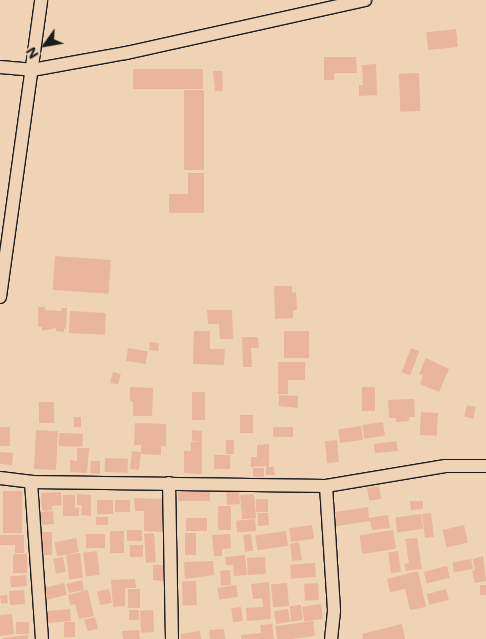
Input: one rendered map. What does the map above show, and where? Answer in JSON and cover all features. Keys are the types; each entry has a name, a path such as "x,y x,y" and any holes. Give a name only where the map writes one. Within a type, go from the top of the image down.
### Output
{"street":[{"path":"0,297 41,0"},
{"path":"0,67 32,70 126,53 364,0"},
{"path":"0,478 31,482 326,486 445,466 486,466"},
{"path":"31,482 42,639"},
{"path":"169,483 172,639"},
{"path":"326,486 334,611 331,639"}],"building":[{"path":"456,29 458,47 428,50 426,32"},
{"path":"324,57 356,57 357,73 334,73 334,80 324,80"},
{"path":"376,64 377,95 359,96 359,85 363,85 362,65"},
{"path":"133,69 203,69 203,89 133,89"},
{"path":"213,71 222,71 223,91 215,91"},
{"path":"419,73 420,111 400,112 399,74"},
{"path":"184,90 204,90 204,170 184,170"},
{"path":"188,173 204,173 204,213 169,213 169,194 188,194"},
{"path":"55,256 111,260 108,294 53,290"},
{"path":"274,286 292,286 292,293 296,292 297,310 293,310 293,318 275,319"},
{"path":"38,307 45,307 45,310 61,311 61,308 67,308 66,329 64,328 64,332 56,331 56,328 42,331 42,327 38,327"},
{"path":"207,310 232,310 233,339 220,339 219,324 208,324"},
{"path":"70,311 106,313 105,335 69,333"},
{"path":"194,331 210,331 210,349 225,349 224,365 193,364"},
{"path":"284,331 309,331 309,358 284,358"},
{"path":"242,337 258,337 259,348 251,348 252,367 243,367"},
{"path":"150,342 159,343 158,351 149,350"},
{"path":"128,348 148,351 146,364 126,361"},
{"path":"411,348 419,351 410,375 402,372"},
{"path":"426,358 449,369 439,392 420,384 423,375 419,374"},
{"path":"278,362 305,362 305,380 288,380 288,394 278,394"},
{"path":"113,372 121,374 118,385 110,383"},
{"path":"130,387 153,388 152,416 133,416"},
{"path":"362,387 375,387 375,411 362,411"},
{"path":"192,392 205,392 205,420 192,420"},
{"path":"279,395 298,396 298,408 279,406"},
{"path":"414,399 415,417 409,417 409,421 396,422 396,418 389,418 388,400"},
{"path":"39,402 54,402 54,423 39,423"},
{"path":"467,405 476,407 473,419 464,417"},
{"path":"421,412 438,413 437,436 420,435"},
{"path":"240,415 253,415 253,433 240,433"},
{"path":"74,417 81,417 81,427 74,427"},
{"path":"383,422 385,436 364,439 362,425"},
{"path":"135,423 166,424 166,446 161,446 161,455 141,454 141,445 134,445"},
{"path":"361,426 363,440 340,443 338,429"},
{"path":"0,427 10,427 10,446 0,446"},
{"path":"273,427 293,427 293,437 273,437"},
{"path":"36,430 58,431 56,470 34,469"},
{"path":"192,430 202,431 202,474 184,473 184,451 191,451 191,442 200,442 192,441"},
{"path":"59,433 83,434 83,447 59,446"},
{"path":"226,440 234,440 234,454 226,454"},
{"path":"337,440 339,462 327,463 325,441"},
{"path":"396,441 398,451 375,453 374,444"},
{"path":"269,444 269,467 274,467 275,475 266,475 266,466 251,467 251,457 257,457 257,445"},
{"path":"77,448 89,448 87,473 70,472 70,460 77,461"},
{"path":"132,451 141,452 139,470 130,469"},
{"path":"0,452 13,453 12,465 0,464"},
{"path":"214,455 230,455 230,469 214,469"},
{"path":"105,458 128,459 127,473 105,472"},
{"path":"91,461 100,461 100,474 90,473"},
{"path":"253,468 264,468 264,477 253,477"},
{"path":"379,486 381,499 369,501 367,488"},
{"path":"178,489 210,489 210,501 178,501"},
{"path":"239,489 240,504 227,505 226,490"},
{"path":"3,491 22,491 22,533 3,533"},
{"path":"61,492 62,505 52,506 52,510 42,511 41,493"},
{"path":"77,494 91,495 91,516 81,515 82,505 77,505"},
{"path":"254,494 256,518 242,519 240,495"},
{"path":"63,495 75,495 75,508 79,508 79,516 63,516"},
{"path":"134,498 162,499 162,532 144,531 144,511 135,511"},
{"path":"256,499 268,499 268,512 256,512"},
{"path":"97,500 113,500 113,514 97,514"},
{"path":"115,500 130,500 130,512 115,512"},
{"path":"410,501 423,501 423,509 411,510"},
{"path":"218,506 231,506 231,530 218,530"},
{"path":"368,507 369,518 388,515 390,528 372,530 370,521 331,527 329,513"},
{"path":"53,511 54,524 41,525 40,512"},
{"path":"258,513 268,513 269,525 258,526"},
{"path":"431,513 434,537 425,538 422,514"},
{"path":"421,514 423,529 397,532 395,518"},
{"path":"96,517 108,517 108,525 96,525"},
{"path":"186,518 207,518 207,531 186,531"},
{"path":"255,519 256,531 237,533 236,521"},
{"path":"312,525 314,539 291,542 289,528"},
{"path":"464,525 468,543 447,547 443,530"},
{"path":"127,530 142,530 142,541 127,541"},
{"path":"393,530 396,549 362,554 359,535"},
{"path":"110,531 124,531 124,553 110,553"},
{"path":"286,531 288,546 257,550 255,535"},
{"path":"42,532 52,532 52,555 42,555"},
{"path":"154,533 156,562 146,563 144,534"},
{"path":"185,533 196,533 196,555 185,555"},
{"path":"86,534 105,534 105,548 86,548"},
{"path":"230,534 231,548 222,549 222,556 214,556 212,535"},
{"path":"251,534 253,551 245,552 243,535"},
{"path":"0,535 24,535 24,553 15,553 15,545 0,545"},
{"path":"76,538 79,552 57,556 54,543"},
{"path":"417,538 422,569 406,571 404,564 409,563 405,539"},
{"path":"299,542 302,560 292,561 290,544"},
{"path":"130,545 143,545 143,557 130,557"},
{"path":"97,551 100,575 86,577 83,553"},
{"path":"398,551 401,572 391,573 388,552"},
{"path":"80,553 83,578 69,580 66,555"},
{"path":"13,554 27,554 27,573 13,573"},
{"path":"245,555 247,575 234,576 233,565 226,565 225,557"},
{"path":"483,556 486,581 475,583 472,571 475,570 473,559"},
{"path":"63,557 66,572 56,574 53,559"},
{"path":"265,557 266,574 248,575 247,558"},
{"path":"471,559 473,569 454,572 452,563"},
{"path":"213,561 214,575 185,579 184,562"},
{"path":"315,563 316,577 291,579 290,565"},
{"path":"153,565 164,565 163,581 153,580"},
{"path":"447,566 450,578 427,583 424,572"},
{"path":"230,570 231,585 221,586 220,571"},
{"path":"418,571 426,607 410,610 405,589 390,592 387,579"},
{"path":"26,575 27,586 11,587 10,576"},
{"path":"135,579 136,588 125,588 125,606 113,607 111,580"},
{"path":"82,580 84,590 69,593 66,584"},
{"path":"182,581 196,581 197,605 183,605"},
{"path":"269,582 271,619 247,621 246,608 263,607 262,598 253,599 251,584"},
{"path":"64,583 67,595 47,599 45,588"},
{"path":"287,583 289,606 273,607 271,584"},
{"path":"318,583 319,600 305,601 304,584"},
{"path":"236,585 238,597 219,600 217,588"},
{"path":"480,585 486,585 486,595 480,595"},
{"path":"109,589 112,603 100,605 97,591"},
{"path":"128,589 140,589 140,608 128,608"},
{"path":"446,589 449,600 430,605 427,594"},
{"path":"24,590 25,604 10,605 9,591"},
{"path":"88,590 94,616 79,619 75,604 70,605 68,595"},
{"path":"7,595 8,603 1,604 0,596"},
{"path":"321,604 323,619 304,621 302,607"},
{"path":"301,605 303,620 291,622 290,606"},
{"path":"241,607 243,621 233,622 231,608"},
{"path":"70,609 71,621 48,623 47,611"},
{"path":"288,609 290,622 276,624 274,611"},
{"path":"129,610 139,610 139,620 129,620"},
{"path":"153,610 154,632 141,633 140,611"},
{"path":"12,614 14,634 0,636 0,615"},
{"path":"95,617 98,629 87,631 84,620"},
{"path":"313,621 315,636 277,639 275,626"},
{"path":"16,622 29,622 29,634 16,634"},
{"path":"64,622 75,622 75,637 64,637"},
{"path":"272,624 274,639 241,639 241,635 261,633 260,625"},
{"path":"402,624 405,639 363,639 362,634"},
{"path":"224,629 225,639 210,639 209,630"},
{"path":"139,630 140,639 123,639 122,631"},
{"path":"200,631 201,639 181,639 181,634"},
{"path":"28,635 28,639 3,639 3,638"}]}
